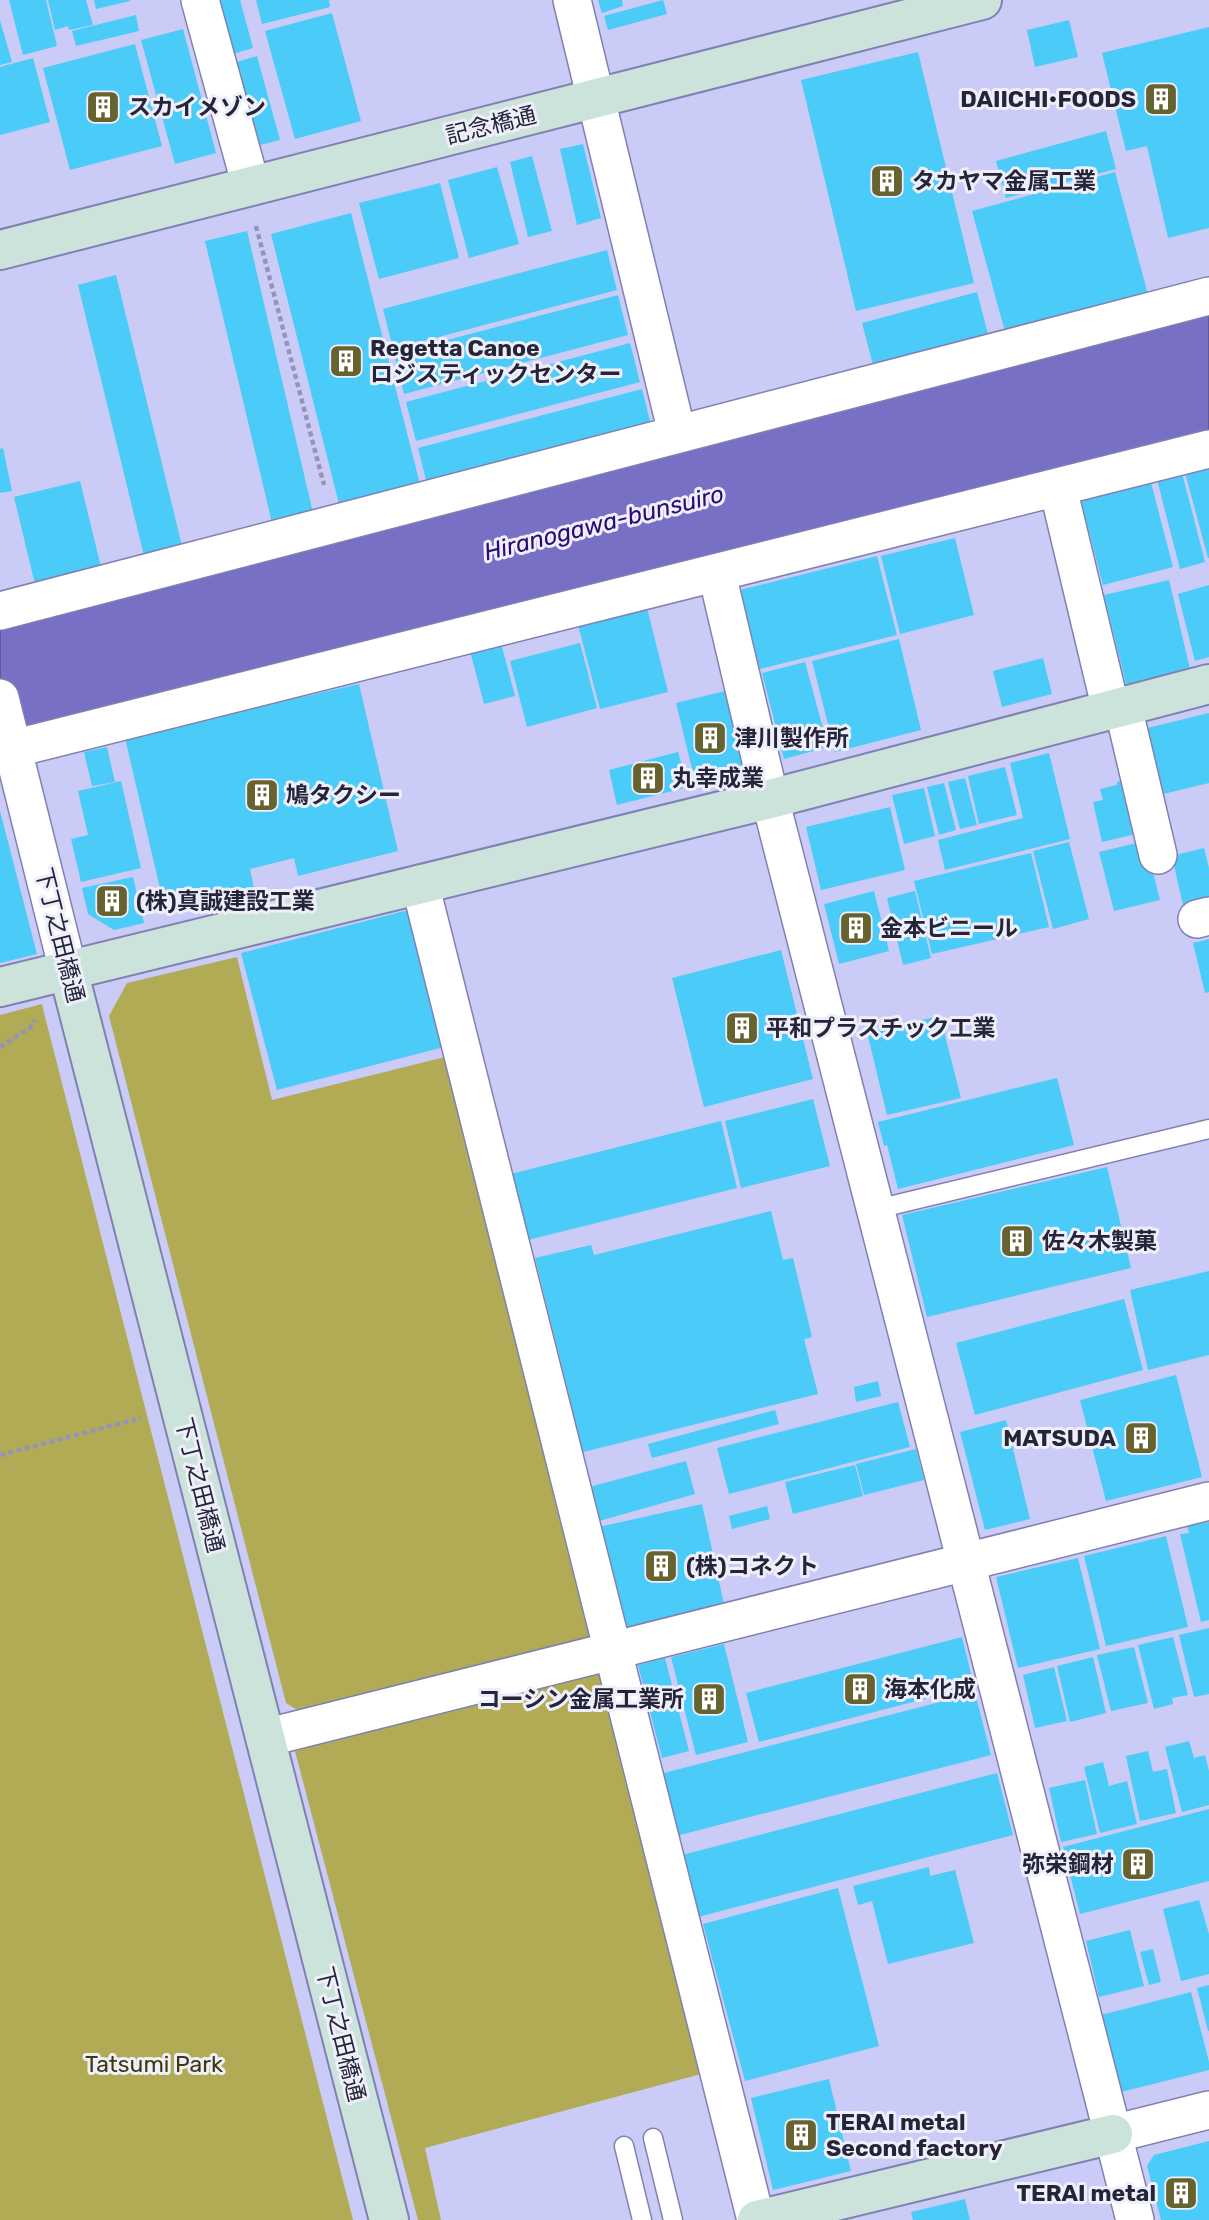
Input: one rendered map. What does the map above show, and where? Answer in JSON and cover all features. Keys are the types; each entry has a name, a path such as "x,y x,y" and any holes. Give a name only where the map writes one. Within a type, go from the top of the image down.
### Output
{"street":[{"path":"200,0 249,186"},
{"path":"572,0 677,433"},
{"name":"記念橋通","path":"0,250 982,0"},
{"path":"0,611 1209,296"},
{"path":"6,751 1209,449"},
{"path":"1058,488 1157,855"},
{"path":"717,574 770,799 1135,2220"},
{"path":"0,987 770,799 1209,684"},
{"name":"下丁之田橋通","path":"0,698 6,751 68,970 389,2220"},
{"path":"420,884 757,2220 1209,2110"},
{"path":"265,1738 1209,1501"}],"lane":[{"path":"877,1209 1209,1129"},
{"path":"653,2138 673,2220"},
{"path":"624,2146 642,2220"}],"path":[{"path":"249,186 334,523"},
{"path":"0,1047 30,1028 36,1018"},
{"path":"0,1455 147,1417"}],"green space":[{"path":"237,957 272,1100 457,1054 603,1636 299,1711 286,1703 109,1016 127,983"},
{"name":"Tatsumi Park","path":"42,1004 353,2220 0,2220 0,1015"},
{"path":"599,1673 701,2074 425,2148 441,2220 418,2220 295,1751"}],"water":[{"name":"Hiranogawa-bunsuiro","path":"1209,314 1209,432 0,739 0,622"}],"building":[{"path":"9,0 46,0 57,46 23,55"},
{"path":"48,0 86,0 93,25 69,30 68,26 55,30"},
{"path":"94,0 130,0 130,1 96,9"},
{"path":"211,0 240,0 253,48 226,56"},
{"path":"256,0 329,0 330,7 262,24"},
{"path":"598,0 622,0 623,6 602,13"},
{"path":"663,0 667,14 608,30 604,16"},
{"path":"332,13 361,121 295,139 265,31"},
{"path":"136,15 139,31 76,46 72,31"},
{"path":"0,20 12,62 0,65"},
{"path":"1069,20 1078,57 1035,67 1027,30"},
{"name":"DAIICHI•FOODS","path":"1209,27 1209,228 1168,238 1147,146 1126,151 1102,53"},
{"path":"183,29 216,153 175,164 141,40"},
{"name":"スカイメゾン","path":"135,44 162,146 70,170 43,68"},
{"name":"タカヤマ金属工業","path":"918,52 974,283 856,311 801,80"},
{"path":"257,56 280,140 252,147 230,64"},
{"path":"33,58 50,122 0,135 0,67"},
{"path":"1106,131 1116,169 1006,198 996,161"},
{"path":"583,144 601,218 577,225 560,149"},
{"path":"532,156 552,231 528,237 510,162"},
{"path":"497,167 519,244 469,258 448,180"},
{"path":"1115,172 1150,302 1007,339 972,211"},
{"path":"440,183 459,258 379,279 359,203"},
{"name":"Regetta Canoe ロジスティックセンター","path":"351,213 421,488 340,508 271,234"},
{"path":"247,231 314,517 273,527 205,241"},
{"path":"607,250 617,290 393,349 383,309"},
{"path":"116,275 183,550 145,560 78,285"},
{"path":"977,292 988,334 873,365 862,323"},
{"path":"618,295 628,335 404,394 394,354"},
{"path":"630,343 640,382 416,441 406,402"},
{"path":"642,389 652,429 428,488 418,448"},
{"path":"3,448 12,491 0,493 0,449"},
{"path":"1209,458 1209,558 1208,558 1183,465"},
{"path":"1180,465 1205,562 1180,569 1155,472"},
{"path":"1149,475 1173,567 1103,585 1079,493"},
{"path":"80,481 101,567 35,584 14,497"},
{"path":"955,538 974,615 900,634 881,556"},
{"path":"877,556 897,635 760,669 740,590"},
{"path":"1169,580 1190,669 1126,684 1104,595"},
{"path":"1209,585 1209,657 1195,661 1178,594"},
{"path":"647,608 668,692 600,709 578,625"},
{"path":"899,639 921,730 835,752 812,661"},
{"path":"501,643 515,696 484,704 470,651"},
{"path":"580,643 597,708 527,727 510,661"},
{"path":"1043,658 1052,694 1002,707 993,671"},
{"path":"805,662 828,747 784,759 762,673"},
{"name":"鳩タクシー","path":"359,684 398,851 298,876 294,858 250,869 255,893 188,909 184,892 162,897 125,738"},
{"name":"津川製作所","path":"725,691 745,773 696,785 676,703"},
{"path":"1209,713 1209,783 1159,795 1143,729"},
{"path":"107,747 115,782 92,786 84,752"},
{"name":"丸幸成業","path":"678,752 688,787 617,805 609,770"},
{"path":"1049,753 1070,839 945,870 938,840 1023,818 1010,763"},
{"path":"1005,767 1017,815 979,824 968,776"},
{"path":"965,778 977,825 960,829 948,782"},
{"path":"1127,779 1140,833 1102,842 1093,802 1103,800 1100,789 1117,785 1117,782"},
{"path":"121,781 141,868 81,882 71,839 88,835 78,791"},
{"path":"944,783 956,830 939,835 927,787"},
{"path":"924,788 935,836 904,844 892,795"},
{"path":"890,807 905,870 821,890 806,827"},
{"path":"0,811 37,954 0,963"},
{"path":"1145,841 1160,900 1114,911 1099,852"},
{"path":"1069,842 1089,919 1053,929 1033,851"},
{"path":"1204,848 1209,868 1209,899 1183,905 1172,856"},
{"path":"1031,853 1049,927 932,954 914,881"},
{"name":"(株)真誠建設工業","path":"133,877 144,923 114,930 88,914 82,888"},
{"name":"金本ビニール","path":"874,891 889,951 839,964 824,904"},
{"path":"915,891 931,958 903,965 887,898"},
{"path":"416,908 452,1045 277,1090 241,953"},
{"path":"1209,939 1209,992 1205,993 1193,943"},
{"name":"平和プラスチック工業","path":"781,950 813,1079 704,1107 672,978"},
{"path":"940,1016 961,1098 887,1115 867,1032"},
{"path":"1057,1078 1074,1145 898,1189 878,1122"},
{"path":"813,1099 830,1166 741,1188 725,1121"},
{"path":"721,1121 737,1188 524,1241 507,1175"},
{"name":"佐々木製菓","path":"1107,1167 1131,1268 927,1317 902,1215"},
{"path":"771,1211 783,1260 793,1258 812,1337 804,1339 818,1394 583,1452 535,1258 591,1245 594,1255"},
{"path":"1209,1271 1209,1355 1148,1370 1130,1290"},
{"path":"1124,1299 1143,1370 975,1415 956,1343"},
{"name":"MATSUDA","path":"1176,1375 1202,1477 1106,1501 1080,1400"},
{"path":"878,1381 881,1396 856,1402 854,1387"},
{"path":"898,1402 910,1447 729,1494 717,1448"},
{"path":"775,1410 779,1424 652,1458 648,1444"},
{"path":"1006,1420 1030,1519 985,1530 960,1432"},
{"path":"916,1449 924,1480 864,1495 856,1464"},
{"path":"686,1461 695,1494 599,1521 589,1487"},
{"path":"855,1465 863,1496 793,1514 785,1482"},
{"name":"(株)コネクト","path":"702,1504 724,1604 621,1628 599,1527"},
{"path":"767,1506 770,1519 732,1529 729,1516"},
{"path":"1209,1522 1209,1620 1201,1622 1180,1534 1189,1533 1187,1526"},
{"path":"1166,1536 1188,1627 1106,1646 1084,1556"},
{"path":"1078,1558 1100,1649 1018,1668 996,1577"},
{"path":"1209,1628 1209,1694 1194,1697 1179,1635"},
{"name":"海本化成","path":"962,1637 974,1686 759,1742 746,1693"},
{"path":"1173,1637 1188,1695 1172,1698 1173,1704 1154,1709 1138,1645"},
{"name":"コーシン金属工業所","path":"724,1644 748,1742 696,1755 671,1657"},
{"path":"1134,1647 1148,1703 1111,1711 1097,1655"},
{"path":"1093,1657 1106,1713 1070,1722 1057,1666"},
{"path":"665,1658 689,1751 662,1758 638,1665"},
{"path":"1054,1667 1067,1721 1035,1728 1023,1675"},
{"path":"975,1693 991,1755 676,1836 660,1774"},
{"path":"1189,1741 1194,1758 1205,1755 1209,1771 1209,1805 1182,1812 1165,1747"},
{"path":"1148,1751 1153,1772 1167,1769 1176,1813 1140,1821 1126,1756"},
{"path":"1103,1762 1109,1786 1127,1781 1137,1824 1100,1833 1084,1767"},
{"path":"997,1773 1013,1835 698,1917 682,1855"},
{"path":"1085,1780 1097,1834 1061,1842 1049,1788"},
{"name":"弥栄鋼材","path":"1209,1809 1209,1881 1080,1914 1063,1847"},
{"path":"929,1867 930,1876 955,1870 974,1943 888,1964 872,1901 858,1905 853,1886"},
{"path":"838,1888 879,2046 745,2081 703,1924"},
{"path":"1199,1900 1209,1934 1209,1974 1181,1981 1163,1909"},
{"path":"1130,1930 1144,1986 1099,1997 1086,1941"},
{"path":"1153,1949 1161,1982 1149,1985 1140,1952"},
{"path":"1209,1985 1209,2031 1208,2031 1197,1988"},
{"path":"1191,1992 1209,2070 1121,2092 1101,2015"},
{"name":"TERAI metal Second factory","path":"829,2079 851,2171 773,2190 751,2098"},
{"name":"TERAI metal","path":"1209,2141 1209,2220 1161,2220 1147,2166 1154,2155"},
{"path":"965,2199 970,2220 913,2220 911,2212"}],"place":[{"name":"DAIICHI•FOODS","path":"1161,99"},
{"name":"スカイメゾン","path":"103,107"},
{"name":"タカヤマ金属工業","path":"887,181"},
{"name":"Regetta Canoe ロジスティックセンター","path":"346,361"},
{"name":"津川製作所","path":"710,738"},
{"name":"丸幸成業","path":"648,778"},
{"name":"鳩タクシー","path":"262,795"},
{"name":"(株)真誠建設工業","path":"112,901"},
{"name":"金本ビニール","path":"856,928"},
{"name":"平和プラスチック工業","path":"742,1028"},
{"name":"佐々木製菓","path":"1017,1241"},
{"name":"MATSUDA","path":"1141,1438"},
{"name":"(株)コネクト","path":"661,1566"},
{"name":"海本化成","path":"860,1689"},
{"name":"コーシン金属工業所","path":"709,1699"},
{"name":"弥栄鋼材","path":"1138,1864"},
{"name":"TERAI metal Second factory","path":"801,2135"},
{"name":"TERAI metal","path":"1181,2193"}]}
